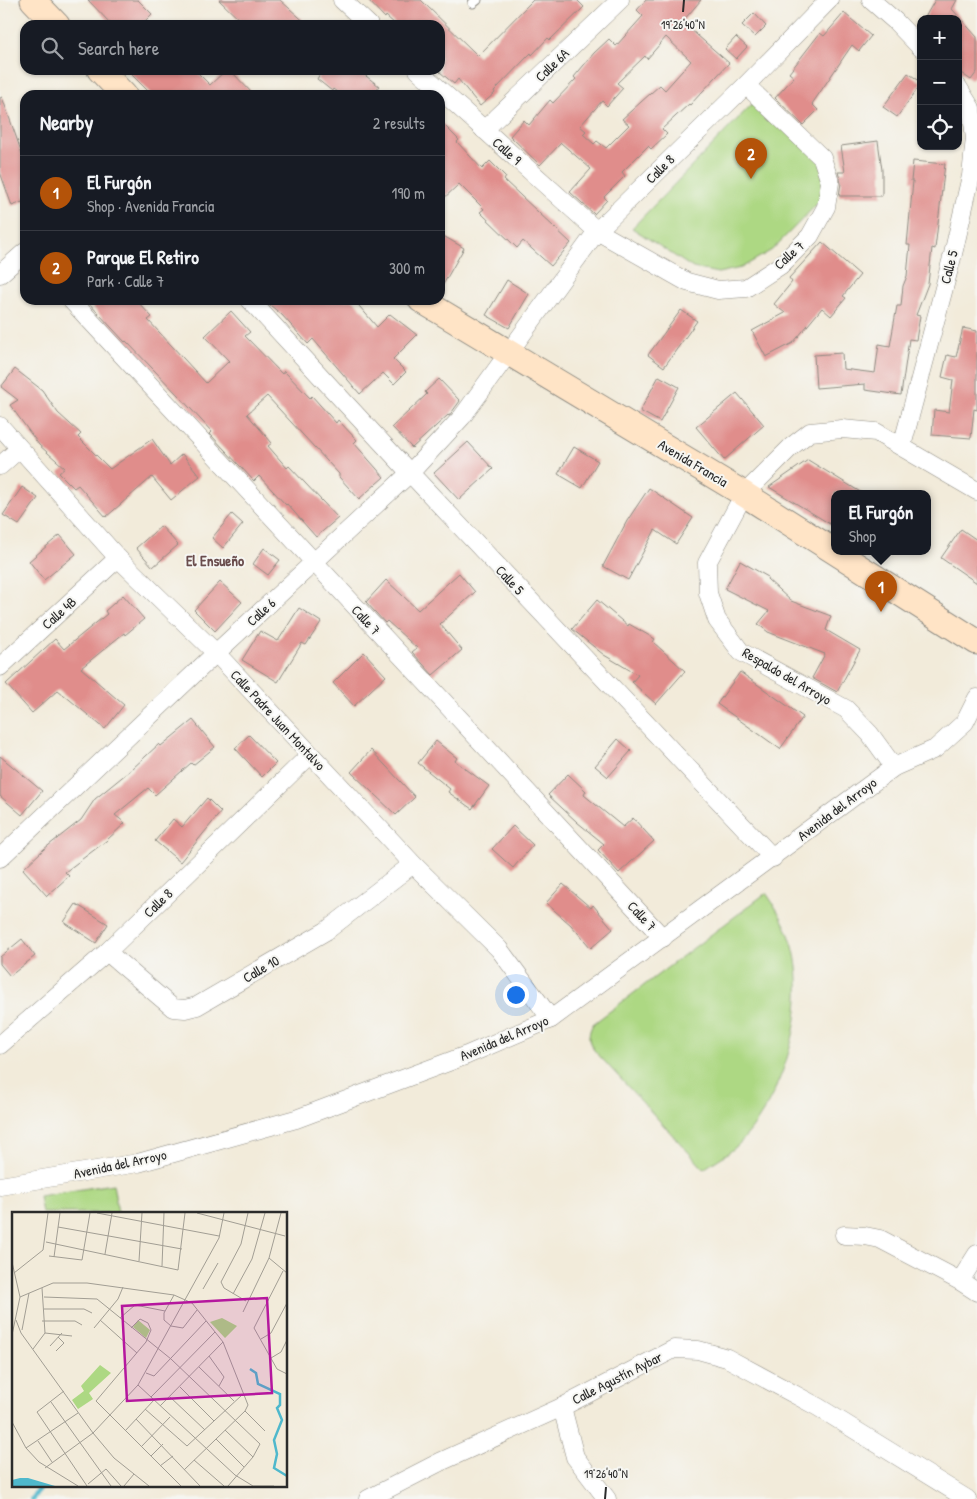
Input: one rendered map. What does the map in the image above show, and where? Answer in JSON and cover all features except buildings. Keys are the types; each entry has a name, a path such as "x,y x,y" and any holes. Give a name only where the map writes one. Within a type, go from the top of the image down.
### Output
{"main road":[{"path":"33,0 52,20"},
{"path":"105,75 119,90"},
{"name":"Avenida Francia","path":"429,305 744,494 831,550"},
{"name":"Avenida Francia","path":"839,555 969,638"}],"street":[{"path":"342,0 364,20"},
{"name":"Calle 6A","path":"484,130 620,0"},
{"name":"Calle 8","path":"508,353 597,231 746,85 828,0"},
{"path":"871,0 917,44"},
{"name":"Calle 9","path":"424,75 440,90"},
{"name":"Calle 7","path":"597,231 687,282 718,290 746,288 781,265 810,236 826,207 830,182 822,158 746,85"},
{"name":"Calle 5","path":"902,446 953,254 971,176 975,138 970,108 962,94"},
{"name":"Calle 9","path":"445,95 597,231"},
{"path":"0,274 20,256"},
{"name":"Calle 7","path":"76,305 663,938"},
{"name":"Calle 5","path":"255,305 410,473 773,858"},
{"name":"Calle 6","path":"0,858 216,653 410,473 462,417 508,353"},
{"name":"Calle Padre Juan Montalvo","path":"0,426 118,558 216,653 414,864 499,949 551,1019"},
{"name":"Respaldo del Arroyo","path":"894,767 870,734 846,709 742,652 717,620 708,593 707,563 744,494 792,446 810,432 842,429 876,432 977,491"},
{"path":"0,466 19,448"},
{"name":"Calle 4B","path":"0,667 118,558"},
{"name":"Avenida del Arroyo","path":"0,1186 138,1163 296,1119 467,1055 551,1019 773,858 894,767 935,748 965,722 977,698"},
{"name":"Calle 8","path":"0,1045 107,952 310,755"},
{"name":"Calle 10","path":"107,952 174,1008 185,1009 197,1006 326,931 414,864"},
{"path":"844,1236 865,1236 880,1239 960,1281 977,1292"},
{"path":"960,1281 977,1254"},
{"name":"Calle Agustín Aybar","path":"368,1499 440,1462 562,1407 674,1349 698,1350 727,1358 818,1407 967,1499"},
{"path":"562,1407 575,1457 607,1499"}],"green space":[{"path":"755,101 824,158 822,199 772,250 741,268 718,273 693,268 632,228"},
{"path":"766,893 786,927 797,965 796,1019 790,1046 782,1073 757,1122 737,1146 704,1169 594,1050 589,1040 589,1034 593,1024"},
{"path":"113,1184 118,1212 42,1212 39,1196"}],"waterway":[{"path":"32,1499 40,1486"}],"place":[{"name":"Parque El Retiro","path":"751,179"},
{"name":"El Furgón","path":"881,612"}],"district":[{"name":"El Ensueño","path":"215,561"}]}
